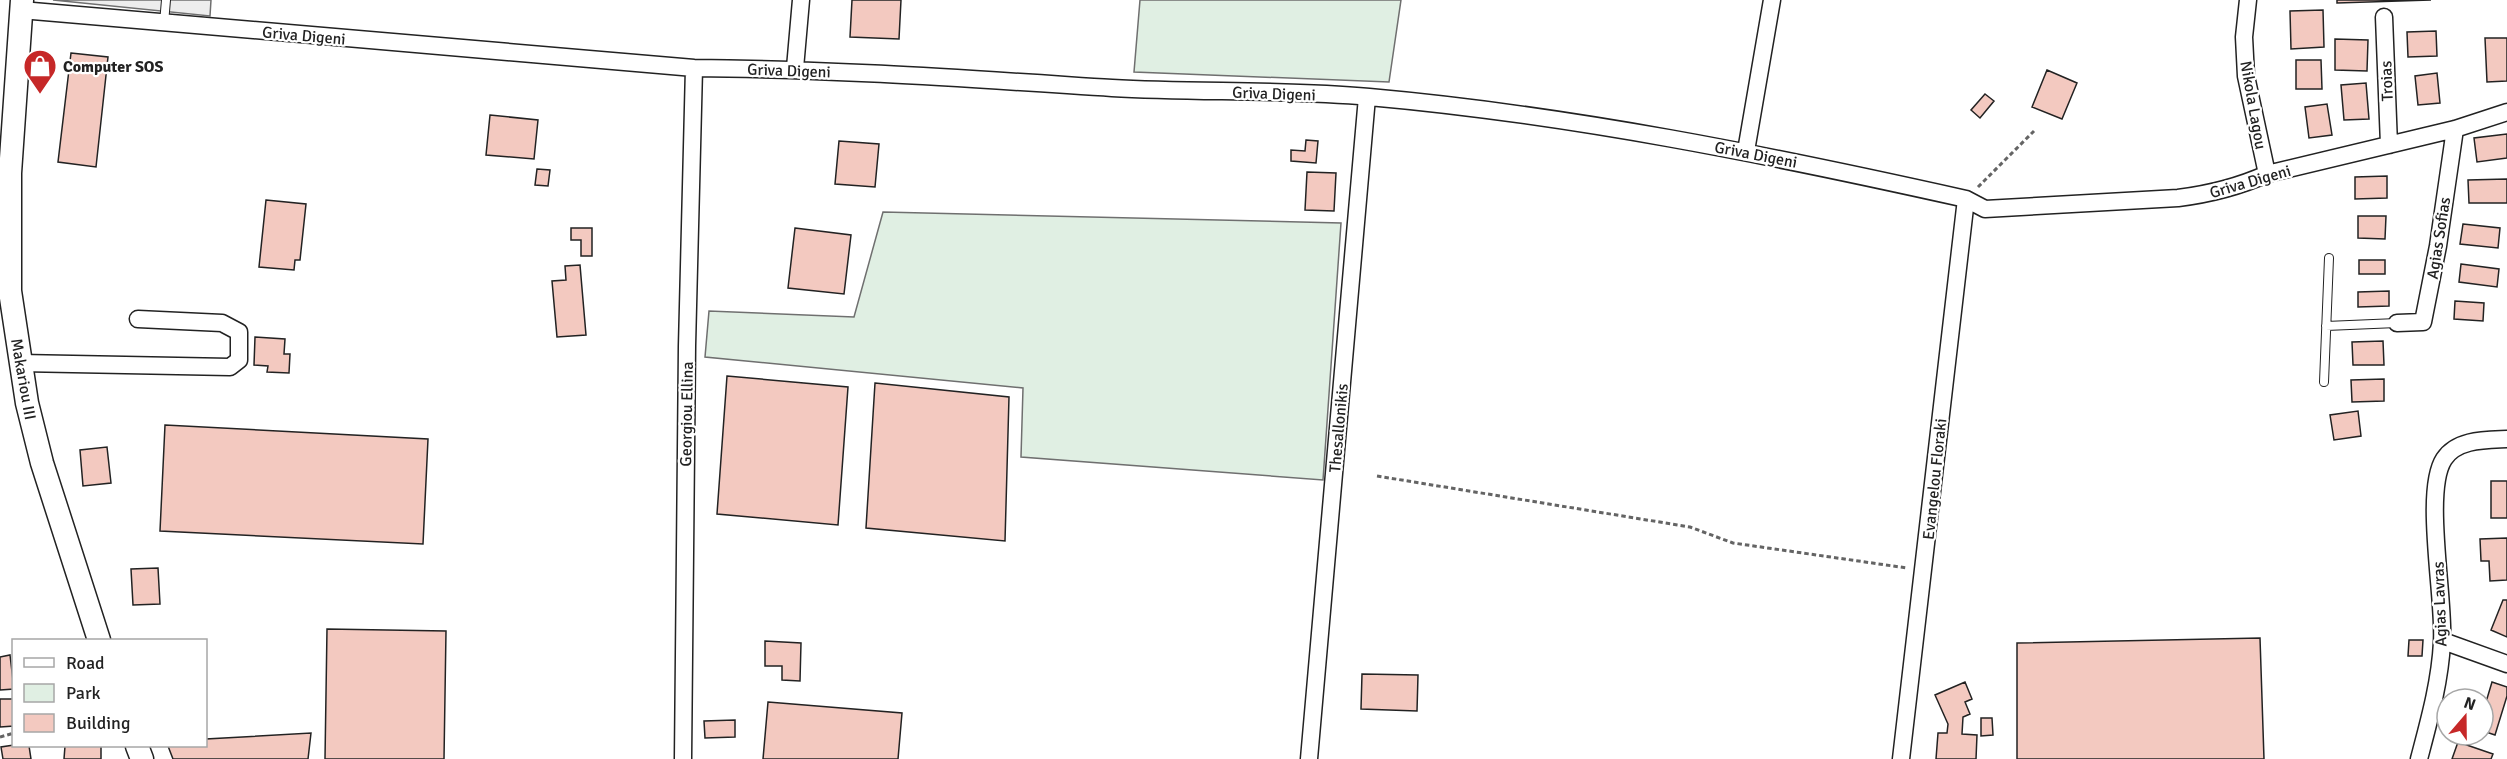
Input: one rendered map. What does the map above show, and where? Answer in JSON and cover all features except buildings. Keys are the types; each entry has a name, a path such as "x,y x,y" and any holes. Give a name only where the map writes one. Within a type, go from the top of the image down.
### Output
{"main road":[{"name":"Makariou III","path":"21,5 5,218 10,291 27,403 42,464 99,639"}],"street":[{"path":"795,68 801,0"},
{"path":"1746,151 1772,0"},
{"name":"Nikola Lagou","path":"2248,0 2244,37 2246,76 2267,174"},
{"name":"Griva Digeni","path":"21,5 164,24 694,68 795,68 1118,88 1367,97 1525,115 1746,151 1966,199 1985,208 2178,198 2217,191 2246,184 2267,174 2456,129 2507,112"},
{"name":"Troias","path":"2384,17 2389,145"},
{"name":"Georgiou Ellina","path":"683,759 687,346 694,68"},
{"name":"Thesallonikis","path":"1309,759 1367,97"},
{"name":"Agias Sofias","path":"2397,323 2423,322 2438,246 2456,129"},
{"name":"Evangelou Floraki","path":"1901,759 1966,199"},
{"path":"20,363 230,367 239,360 239,332 232,327 222,323 138,319"},
{"name":"Agias Lavras","path":"2419,759 2437,685 2442,641 2436,539 2436,488 2443,460 2451,451 2473,442 2507,439"},
{"path":"2442,641 2507,664"}],"lane":[{"path":"164,24 166,0"},
{"path":"2324,382 2329,258"},
{"path":"2326,326 2397,323"}],"path":[{"path":"1966,199 2034,131"},
{"path":"1377,476 1690,527 1733,543 1924,570"}],"green space":[{"path":"1140,0 1401,0 1389,82 1134,72"},
{"path":"883,212 1341,223 1323,480 1021,457 1023,388 705,357 709,311 854,317"}],"shaded area":[{"path":"53,0 211,0 210,16"}],"place":[{"name":"Computer SOS","path":"40,95"}]}
